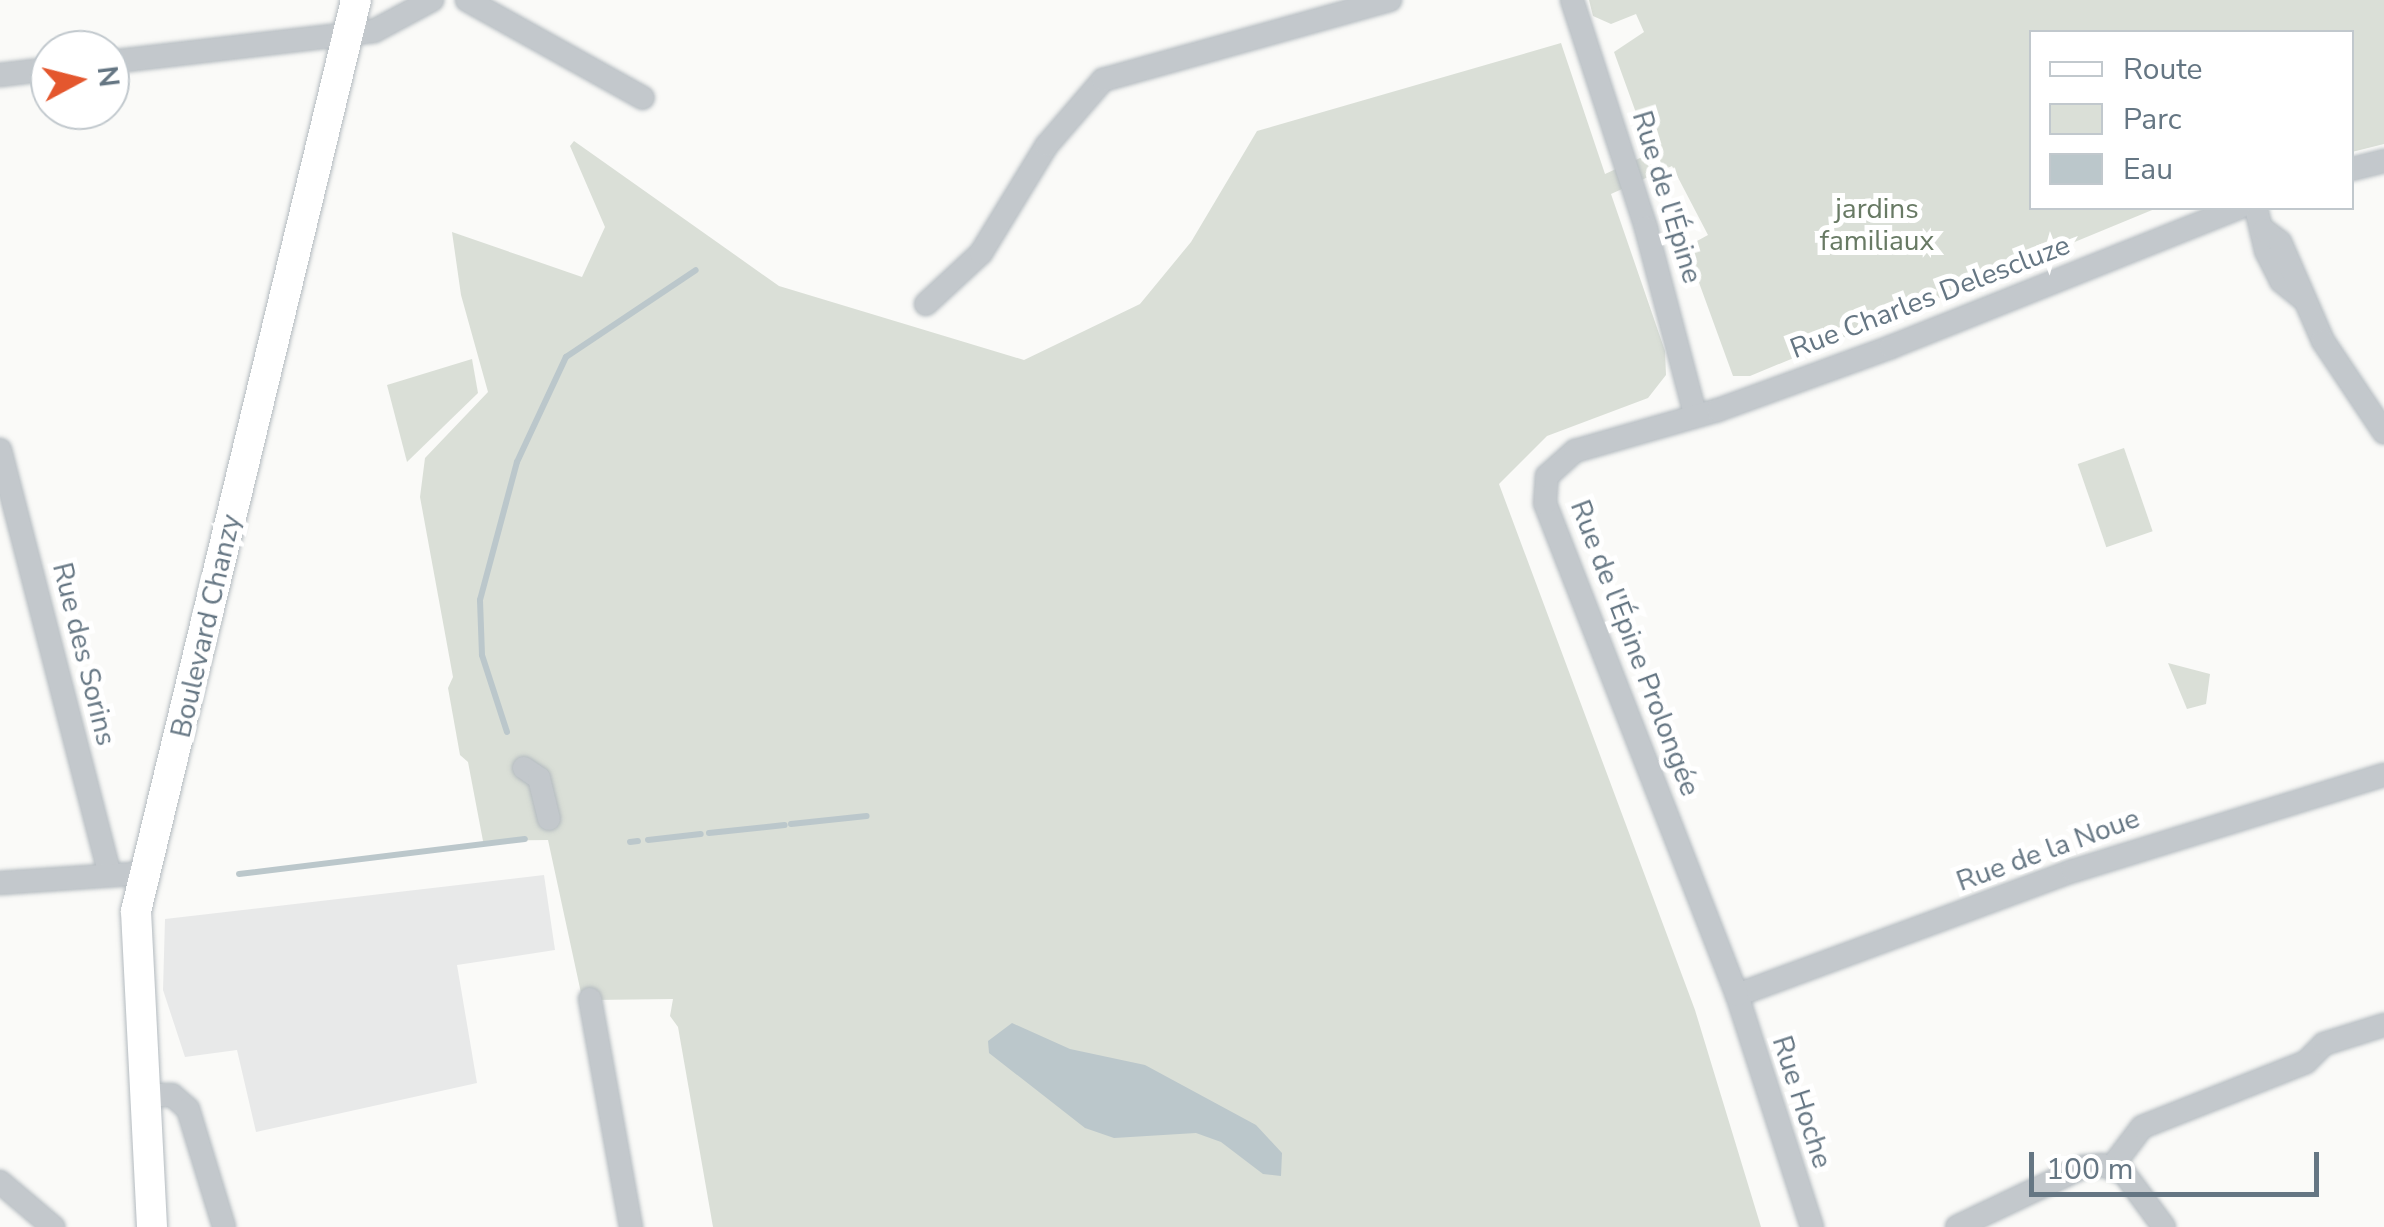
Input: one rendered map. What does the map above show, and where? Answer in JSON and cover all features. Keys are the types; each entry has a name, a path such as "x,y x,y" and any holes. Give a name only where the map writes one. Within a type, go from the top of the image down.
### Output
{"main road":[{"name":"Boulevard Chanzy","path":"152,1227 134,946 146,873 356,0"}],"street":[{"path":"130,60 374,31 432,0"},
{"path":"467,0 643,98"},
{"path":"926,304 981,253 1047,145 1102,80 1327,9 1390,0"},
{"name":"Rue de l'Épine","path":"1572,0 1646,228 1695,414"},
{"path":"0,75 30,71"},
{"path":"2354,169 2384,161"},
{"name":"Rue Charles Delescluze","path":"1695,414 1891,347 2235,210"},
{"path":"2257,210 2266,251 2282,281 2302,298 2384,432"},
{"name":"Rue de l'Épine Prolongée","path":"1695,414 1575,451 1558,462 1543,490 1738,995"},
{"name":"Rue des Sorins","path":"2,464 109,872"},
{"path":"524,768 539,778 549,819"},
{"name":"Rue de la Noue","path":"1738,995 2073,871 2384,775"},
{"path":"0,882 109,872 146,873"},
{"name":"Rue Hoche","path":"1738,995 1812,1227"},
{"path":"590,999 631,1227"},
{"path":"2111,1168 2142,1127 2306,1062 2324,1044 2384,1025"},
{"path":"143,1094 167,1093 188,1109 224,1227"},
{"path":"1957,1227 2083,1167 2111,1168 2124,1173 2164,1227"},
{"path":"0,1182 53,1227"}],"shaded area":[{"path":"544,875 555,950 457,965 477,1083 256,1132 237,1050 185,1057 163,990 165,919"}],"green space":[{"name":"jardins familiaux","path":"1589,0 2384,0 2384,144 2354,152 2354,30 2029,30 2029,210 2152,210 1750,376 1733,376 1686,247 1708,235 1672,166 1611,194 1665,351 1666,375 1648,398 1547,436 1499,484 1695,1010 1761,1227 713,1227 678,1027 670,1016 673,999 592,1000 581,993 548,840 483,841 468,762 460,755 448,688 453,677 420,497 425,458 488,392 461,295 452,232 582,277 605,227 570,146 574,141 779,286 1024,360 1140,304 1191,242 1257,131 1561,43 1605,174 1662,148 1659,142 1648,146 1614,52 1644,32 1636,14 1611,24 1593,16"},
{"path":"472,359 478,393 407,462 387,385"},
{"path":"2124,448 2153,531 2106,547 2078,464"},
{"path":"2168,663 2210,674 2206,704 2187,709"}],"water":[{"path":"1012,1023 1070,1049 1145,1065 1256,1125 1282,1153 1281,1176 1263,1174 1221,1142 1196,1133 1114,1138 1085,1128 989,1053 988,1041"}],"waterway":[{"path":"507,732 482,655 480,600 517,462 566,357 696,270"},
{"path":"791,824 867,816"},
{"path":"709,833 785,825"},
{"path":"648,840 701,834"},
{"path":"239,874 525,839"},
{"path":"630,842 638,841"}]}
